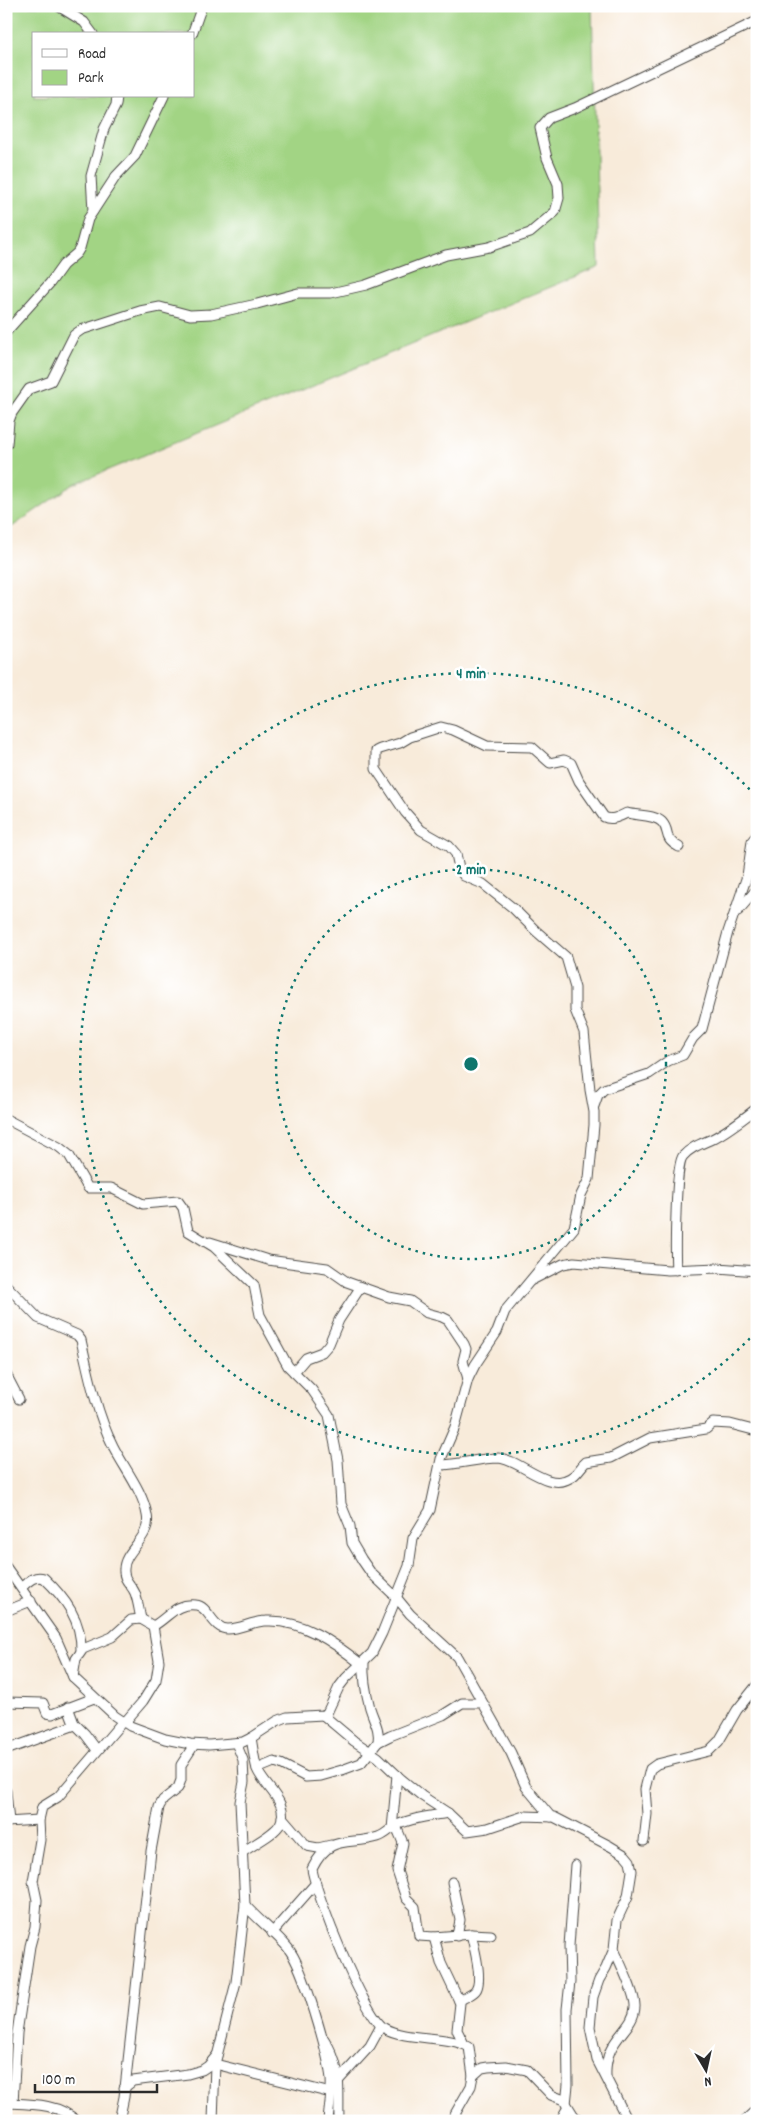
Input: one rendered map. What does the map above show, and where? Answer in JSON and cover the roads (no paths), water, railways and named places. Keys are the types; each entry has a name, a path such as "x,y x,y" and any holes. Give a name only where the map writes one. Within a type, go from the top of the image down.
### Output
{"street":[{"path":"58,6 84,22 92,32"},
{"path":"193,32 202,6"},
{"path":"7,444 9,421 12,413 30,388 51,381 71,339 81,330 140,311 160,307 190,314 211,314 298,293 331,293 366,285 446,255 489,247 530,233 555,212 559,198 558,184 547,158 540,132 541,125 545,120 575,108 757,21"},
{"path":"93,212 91,176 104,129 116,105 117,98"},
{"path":"6,332 50,283 63,265 77,253 88,219 116,176 134,156 163,98"},
{"path":"594,1108 590,1090 584,1032 574,1008 575,988 566,957 513,908 483,884 464,876 459,868 456,854 449,846 421,830 399,804 376,769 376,754 380,749 394,746 410,737 441,727 453,730 487,746 532,747 550,763 564,760 571,763 579,781 604,816 608,818 619,817 627,813 657,819 664,826 668,840 679,847"},
{"path":"6,1567 56,1638 69,1672 73,1677 94,1698 124,1722 139,1730 165,1739 194,1744 236,1743 251,1738 277,1721 287,1717 323,1715 330,1708 339,1687 372,1653 379,1640 409,1566 413,1538 430,1510 440,1465 456,1427 468,1380 475,1365 497,1332 505,1311 568,1236 576,1222 581,1195 588,1183 590,1172 594,1108 598,1095 604,1088 654,1072 668,1061 683,1055 703,1026 728,932 747,876 751,844 757,835"},
{"path":"736,913 757,889"},
{"path":"676,1270 676,1215 680,1159 693,1147 713,1138 757,1108"},
{"path":"6,1119 59,1147 68,1155 88,1188 111,1188 143,1204 178,1201 183,1210 186,1228 214,1247 254,1285 260,1315 284,1361 322,1402 330,1418 338,1460 340,1500 350,1526 352,1543 370,1573 396,1597 410,1614 457,1657 481,1703 511,1753 526,1787 552,1817"},
{"path":"204,1240 268,1260 327,1268 346,1282 389,1298 410,1301 425,1312 448,1320 466,1349 463,1361 468,1380"},
{"path":"529,1281 567,1262 676,1270 718,1268 757,1270"},
{"path":"6,1285 38,1318 77,1335 81,1340 103,1421 112,1445 136,1487 148,1516 145,1532 126,1562 124,1569 127,1582 135,1593 141,1619"},
{"path":"294,1372 306,1358 322,1352 329,1344 338,1320 360,1288"},
{"path":"6,1374 20,1400"},
{"path":"440,1465 453,1465 499,1458 513,1462 545,1479 565,1480 579,1472 586,1462 611,1458 653,1437 706,1429 713,1423 730,1424 757,1431"},
{"path":"22,1588 34,1578 41,1577 60,1594 76,1618 81,1651 76,1659 73,1677"},
{"path":"6,1611 31,1601"},
{"path":"153,1626 174,1609 194,1604 199,1605 216,1623 228,1629 264,1621 283,1621 301,1626 363,1663"},
{"path":"81,1651 112,1637 131,1620 141,1619 153,1626"},
{"path":"76,2121 64,2112 54,2108 10,2103 17,2033 30,1946 35,1927 37,1900 33,1881 40,1840 39,1820 42,1807 58,1797 97,1750 143,1701 156,1680 159,1661 153,1626"},
{"path":"363,1663 364,1682 370,1707 378,1728 378,1742"},
{"path":"644,1841 644,1826 647,1814 645,1789 650,1770 657,1764 708,1751 719,1741 737,1710 757,1685"},
{"path":"6,1702 43,1703 47,1713 52,1714 94,1698"},
{"path":"257,1769 276,1762 306,1777 321,1776 360,1764 378,1742 443,1716 462,1703 481,1703"},
{"path":"68,1707 75,1725 85,1734 97,1750"},
{"path":"323,1715 422,1796 448,1813 464,1830 488,1828 524,1816 552,1817 610,1846 625,1855 630,1861 632,1871 628,1896 616,1920 614,1949 592,1997 591,2008 591,2037 597,2060 628,2121"},
{"path":"6,1750 75,1725"},
{"path":"243,1852 276,1830 281,1823 282,1817 278,1799 264,1782 257,1769 251,1738"},
{"path":"213,2121 215,2064 236,1982 245,1905 240,1802 244,1782 243,1760 236,1743"},
{"path":"119,2121 151,1851 159,1807 163,1800 178,1788 181,1780 182,1762 194,1744"},
{"path":"397,1775 394,1827 403,1843 402,1852 396,1867 406,1898 415,1907 419,1936 490,1935"},
{"path":"7,1794 8,1822 39,1820"},
{"path":"282,1817 303,1842 310,1847 318,1848 344,1840 377,1837 394,1827 448,1813"},
{"path":"334,1844 313,1867 316,1883 347,1967 370,2014 387,2029 413,2036 464,2044 471,2049 472,2076 468,2094 451,2121"},
{"path":"560,2121 567,2105 566,2008 570,1982 574,1865"},
{"path":"452,1882 460,1920 457,1936"},
{"path":"272,1933 316,1883"},
{"path":"245,1905 288,1949 297,1965 321,2035 330,2076 331,2092 328,2121"},
{"path":"459,2001 473,1994 477,1987 476,1955 470,1934"},
{"path":"434,1937 441,1963 459,2001 461,2009 458,2030 464,2044"},
{"path":"607,2080 606,2065 608,2053 631,2019 636,2007 614,1949"},
{"path":"339,2080 370,2046 382,2026"},
{"path":"321,2035 335,2056 339,2080 339,2121"},
{"path":"124,2088 133,2081 188,2074 202,2070 218,2054"},
{"path":"215,2064 331,2092"},
{"path":"472,2076 482,2068 488,2067 506,2066 527,2070 550,2095 562,2099 574,2116 581,2121"},
{"path":"744,2121 757,2109"},
{"path":"588,2121 593,2121"}]}
